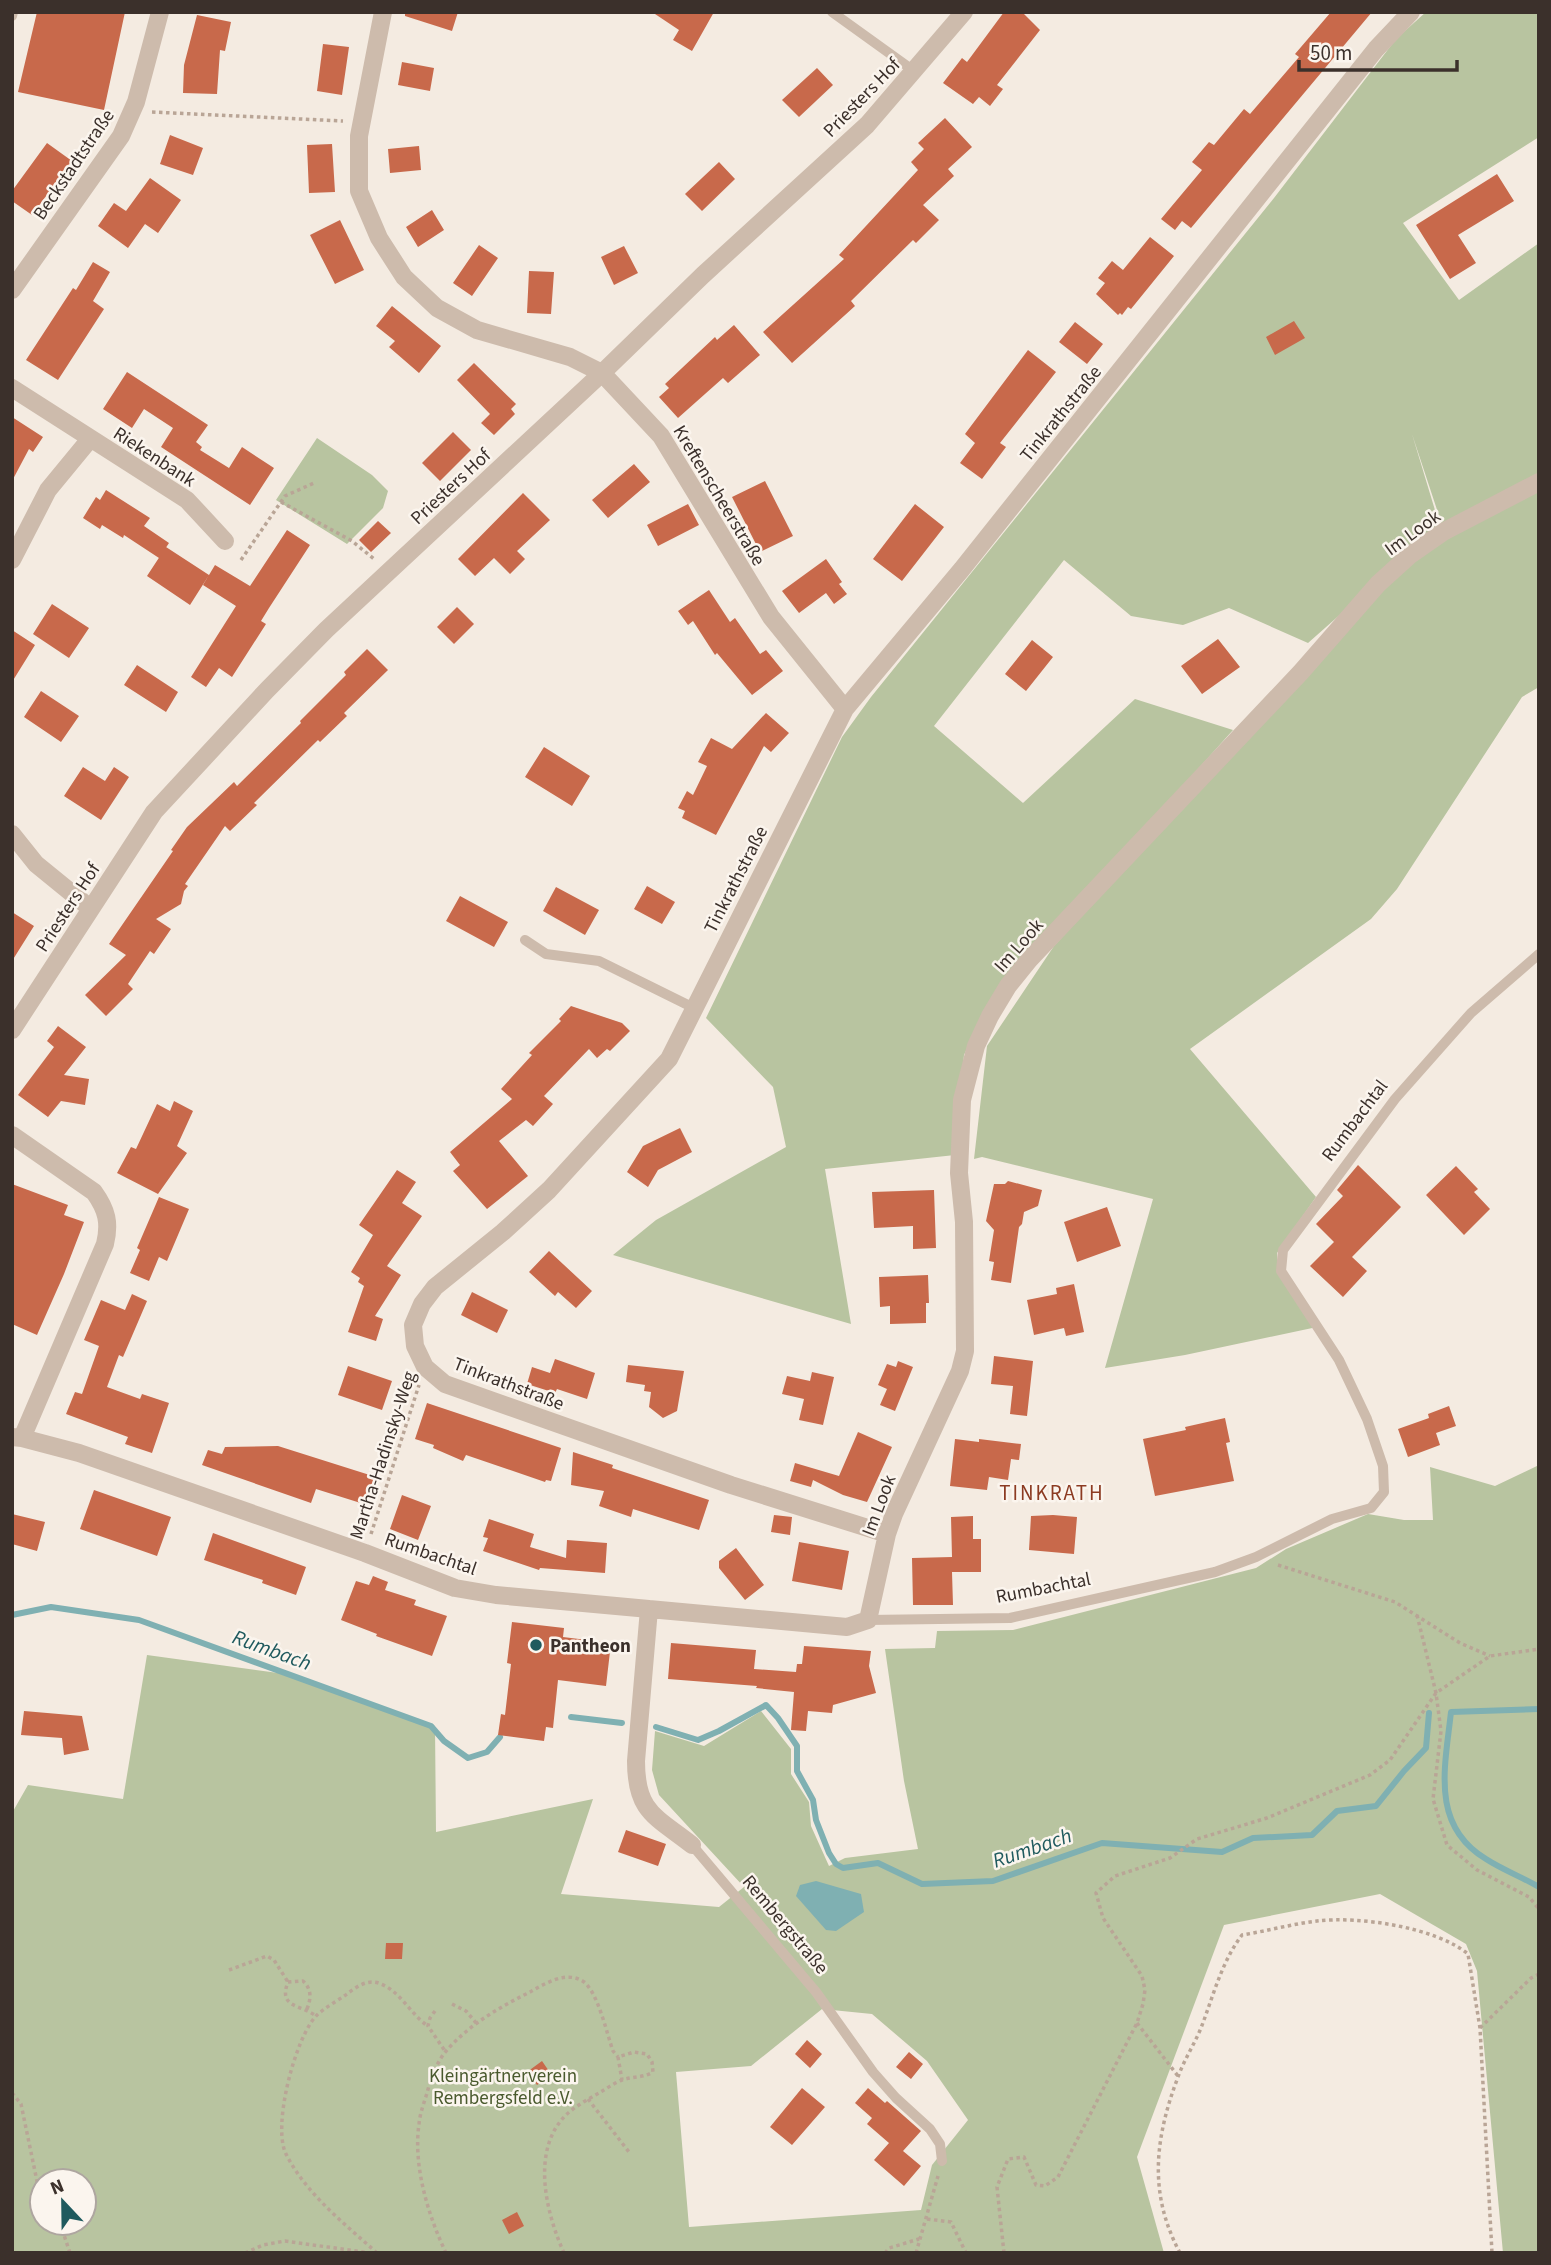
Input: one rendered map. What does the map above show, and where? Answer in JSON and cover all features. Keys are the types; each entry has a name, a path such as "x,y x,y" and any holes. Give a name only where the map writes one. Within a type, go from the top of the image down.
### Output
{"street":[{"name":"Beckstadtstraße","path":"12,289 121,136 132,111 160,12"},
{"name":"Kreftenscheerstraße","path":"383,12 359,136 359,191 379,238 404,277 437,308 477,330 570,357 602,373 661,436 771,617 845,709"},
{"name":"Priesters Hof","path":"12,1030 154,812 267,690 326,630 602,373 703,275 867,125 964,12"},
{"name":"Tinkrathstraße","path":"887,1534 731,1485 453,1388 425,1367 415,1346 413,1325 429,1294 503,1232 558,1180 669,1059 845,709 962,569 1376,49 1411,12"},
{"name":"Riekenbank","path":"12,388 187,500 225,541"},
{"name":"Riekenbank","path":"12,560 48,490 90,439"},
{"name":"Im Look","path":"868,1620 894,1514 960,1371 965,1351 964,1222 959,1173 962,1100 976,1046 990,1016 1030,960 1301,671 1378,584 1410,555 1443,532 1539,482"},
{"path":"12,834 36,864 90,908"},
{"path":"12,1135 94,1192 108,1219 105,1244 17,1437"},
{"name":"Rumbachtal","path":"17,1437 79,1453 365,1553 455,1588 496,1595 847,1627 868,1620"},
{"name":"Rembergstraße","path":"649,1609 636,1786 646,1809 692,1845"}],"lane":[{"path":"832,12 914,71"},
{"path":"525,940 546,954 599,961 694,1008"},
{"name":"Rumbachtal","path":"868,1620 1010,1618 1215,1572 1256,1558 1332,1519 1371,1508 1384,1492 1383,1465 1367,1419 1339,1360 1281,1271 1283,1250 1395,1099 1471,1013 1539,954"},
{"name":"Rembergstraße","path":"692,1845 816,1992 873,2072 930,2129 940,2144 942,2161"}],"path":[{"path":"132,111 361,122"},
{"path":"241,560 285,496 314,483"},
{"path":"281,502 352,541 375,560"},
{"name":"Martha-Hadinsky-Weg","path":"365,1553 425,1367"},
{"path":"1256,1558 1395,1602 1460,1643 1490,1656"},
{"path":"1417,1615 1436,1693 1441,1731 1433,1799 1447,1845 1477,1870 1529,1897 1539,1909"},
{"path":"1004,2253 997,2187 1008,2159 1024,2157 1036,2185 1045,2186 1058,2177 1143,2004 1145,1990 1142,1976 1103,1918 1096,1893 1115,1876 1170,1858 1197,1839 1267,1818 1370,1775 1390,1760 1436,1693 1490,1656 1539,1649"},
{"path":"1180,2253 1160,2200 1157,2155 1178,2076 1200,2031 1229,1952 1241,1935 1318,1920 1370,1922 1419,1930 1457,1944 1468,1954 1480,2028 1492,2253"},
{"path":"229,1970 267,1956 275,1960 288,1982"},
{"path":"1480,2028 1531,1978 1539,1974"},
{"path":"446,2253 430,2211 417,2149 419,2122 431,2080 445,2052 477,2024 507,2004 547,1983 565,1976 575,1977 590,1988 618,2057 622,2080"},
{"path":"288,1982 303,1981 307,1985 311,2000 307,2010"},
{"path":"288,1982 285,1998 316,2017"},
{"path":"377,2253 338,2219 310,2189 285,2152 285,2090 300,2042 316,2017 359,1985 369,1983 381,1984 409,2007 416,2018 428,2026 445,2052"},
{"path":"453,2004 466,2011 477,2024"},
{"path":"428,2026 435,2011"},
{"path":"1136,2023 1178,2076"},
{"path":"564,2253 547,2207 543,2182 547,2154 554,2132 566,2115 622,2080 645,2077 653,2071 652,2062 646,2054 634,2052 618,2057"},
{"path":"12,2093 21,2104 34,2167"},
{"path":"589,2099 629,2152"},
{"path":"916,2253 942,2161"},
{"path":"927,2219 951,2222 966,2253"},
{"path":"885,2253 889,2248 919,2239"},
{"path":"245,2253 263,2245 285,2241 370,2253"}],"green space":[{"path":"1426,12 1539,12 1539,137 1403,223 1459,300 1539,243 1539,687 1522,697 1397,889 1371,919 1190,1049 1316,1197 1277,1253 1278,1272 1317,1327 1185,1355 1105,1368 1153,1199 982,1157 974,1159 987,1046 1054,946 1384,582 1445,534 1412,434 1441,530 1308,643 1229,608 1183,625 1131,616 1064,560 934,726 1023,803 1135,699 1233,730 1071,911 983,1015 964,1055 955,1155 825,1169 851,1324 613,1255 656,1220 786,1147 773,1087 706,1018 842,737 871,697 1274,198 1396,39"},
{"path":"317,438 372,475 388,491 383,508 347,544 276,500"},
{"name":"Kleingärtnerverein Rembergsfeld e.V.","path":"1539,1465 1539,2253 1503,2253 1477,1971 1466,1944 1380,1894 1224,1925 1137,2157 1164,2253 12,2253 12,1813 28,1785 123,1799 147,1655 293,1675 435,1726 436,1832 593,1799 561,1894 719,1907 744,1887 659,1795 652,1770 655,1731 704,1746 761,1711 791,1749 791,1774 809,1802 811,1826 829,1866 845,1858 918,1849 904,1781 885,1649 935,1648 937,1631 1013,1630 1256,1568 1286,1549 1368,1514 1404,1520 1433,1520 1430,1467 1495,1486","holes":["822,2009 872,2014 927,2061 968,2120 932,2165 921,2210 689,2227 676,2072 751,2066"]}],"water":[{"path":"816,1881 861,1894 864,1912 836,1931 826,1930 796,1896 800,1885"}],"building":[{"path":"37,12 125,12 104,110 18,92"},
{"path":"405,12 458,12 452,31 405,16"},
{"path":"652,12 714,12 692,51 673,40 679,30"},
{"path":"1004,12 1022,12 1040,30 997,85 1003,89 990,106 979,97 973,104 943,83 962,58 967,62"},
{"path":"1331,12 1372,12 1191,228 1182,221 1175,230 1161,219 1202,170 1192,162 1209,142 1214,145 1244,109 1250,114 1299,57 1295,54"},
{"path":"197,15 231,22 225,51 220,50 217,94 183,93 184,65"},
{"path":"323,44 349,47 342,95 317,91"},
{"path":"402,62 434,68 430,91 398,85"},
{"path":"817,68 833,85 799,117 782,100"},
{"path":"945,118 972,147 948,169 954,176 923,205 939,220 916,243 913,240 851,301 855,306 792,363 763,332 844,259 839,255 918,170 911,162 924,149 918,143"},
{"path":"170,135 203,148 193,175 160,164"},
{"path":"47,143 72,161 32,215 12,201 12,191"},
{"path":"332,144 335,192 309,193 307,145"},
{"path":"419,146 421,170 390,173 388,149"},
{"path":"719,162 735,179 702,211 685,194"},
{"path":"1497,174 1514,201 1458,235 1476,263 1450,279 1416,225"},
{"path":"150,178 181,200 158,233 145,224 128,248 98,226 114,203 126,211"},
{"path":"432,210 444,230 418,247 406,227"},
{"path":"340,220 364,270 335,284 310,235"},
{"path":"1150,237 1174,256 1131,309 1128,307 1122,315 1118,315 1096,294 1105,283 1098,278 1112,261 1123,270"},
{"path":"479,245 498,258 472,296 453,283"},
{"path":"624,246 638,273 614,285 601,257"},
{"path":"93,262 110,272 93,301 104,309 58,380 26,360"},
{"path":"529,271 554,272 551,314 527,313"},
{"path":"392,306 441,346 419,373 389,347 395,341 376,326"},
{"path":"1294,321 1305,338 1275,355 1266,337"},
{"path":"1075,322 1103,344 1087,364 1059,342"},
{"path":"734,325 760,355 728,383 723,378 678,418 659,397 669,388 665,384 715,337 717,340"},
{"path":"1028,350 1056,372 1000,443 1006,447 982,479 960,463 975,443 965,434"},
{"path":"474,363 516,404 511,409 515,414 494,435 481,423 490,414 457,380"},
{"path":"127,372 208,425 196,442 202,447 200,450 229,468 242,447 274,468 250,505 161,447 173,428 144,409 132,428 103,409"},
{"path":"12,417 43,437 33,452 29,449 12,481"},
{"path":"453,432 471,450 440,481 422,463"},
{"path":"634,464 650,482 608,518 592,500"},
{"path":"765,481 793,536 760,552 732,497"},
{"path":"106,490 150,518 144,526 169,543 159,558 124,535 123,538 102,525 100,529 83,518 96,497 100,500"},
{"path":"523,493 550,520 517,551 525,559 510,574 494,558 475,576 458,559"},
{"path":"688,504 699,525 658,546 647,525"},
{"path":"915,504 944,527 902,581 873,559"},
{"path":"378,521 391,533 371,552 359,540"},
{"path":"287,530 310,545 261,621 266,624 232,677 219,668 206,687 191,677 236,606 203,585 215,565 250,586"},
{"path":"166,547 209,575 190,605 147,576"},
{"path":"826,559 847,594 834,604 826,593 799,613 782,591"},
{"path":"709,590 730,622 735,618 760,654 766,650 783,671 752,695 717,653 715,655 693,621 688,625 678,611"},
{"path":"52,604 89,628 69,658 33,634"},
{"path":"457,607 474,624 454,644 437,627"},
{"path":"12,630 35,645 12,682"},
{"path":"1218,639 1240,667 1202,694 1181,666"},
{"path":"1032,640 1053,657 1026,691 1005,674"},
{"path":"367,649 388,670 344,713 347,716 320,742 318,740 254,803 257,805 230,831 225,826 185,884 188,886 181,904 156,919 171,929 154,954 150,951 128,984 133,989 106,1016 85,995 126,955 109,944 187,827 234,782 237,786 301,723"},
{"path":"137,665 178,692 166,712 124,685"},
{"path":"41,691 79,716 61,742 24,717"},
{"path":"766,713 789,733 771,752 764,746 716,835 682,818 685,811 678,808 687,791 693,795 707,766 698,762 711,738 732,749"},
{"path":"544,747 590,776 572,806 525,777"},
{"path":"83,767 105,781 114,767 129,777 101,820 64,796"},
{"path":"647,886 675,902 662,924 634,909"},
{"path":"556,887 599,910 585,935 543,911"},
{"path":"460,896 508,922 494,947 446,921"},
{"path":"12,912 34,926 12,961"},
{"path":"571,1006 622,1023 630,1031 610,1051 607,1049 597,1058 589,1049 544,1096 553,1104 533,1126 526,1120 499,1141 528,1176 487,1209 453,1171 460,1165 450,1152 512,1099 501,1089"},
{"path":"58,1026 86,1047 64,1075 89,1079 85,1105 61,1101 48,1117 18,1095 54,1047 47,1041"},
{"path":"174,1101 193,1111 177,1146 187,1153 158,1194 117,1173 131,1147 136,1149 157,1104 170,1111"},
{"path":"680,1128 692,1152 658,1170 648,1187 627,1172 643,1146"},
{"path":"1358,1165 1401,1207 1352,1257 1367,1271 1343,1297 1310,1266 1334,1242 1316,1224 1343,1196 1337,1190"},
{"path":"1456,1166 1478,1189 1474,1192 1490,1209 1464,1235 1426,1195"},
{"path":"397,1170 416,1182 402,1203 422,1216 387,1266 401,1275 375,1316 383,1319 376,1341 348,1332 364,1286 358,1282 360,1278 351,1272 373,1235 359,1225"},
{"path":"1008,1181 1042,1190 1038,1206 1024,1212 1019,1227 1011,1283 991,1280 994,1262 989,1261 994,1230 986,1221 994,1184 1005,1184"},
{"path":"12,1184 68,1205 64,1215 84,1222 37,1335 12,1324"},
{"path":"934,1190 936,1248 913,1249 913,1226 874,1228 872,1192"},
{"path":"159,1197 189,1209 167,1261 159,1257 149,1281 130,1273 140,1250 137,1248"},
{"path":"1107,1207 1121,1246 1077,1262 1064,1222"},
{"path":"549,1251 592,1291 576,1308 558,1292 555,1296 529,1272"},
{"path":"928,1275 929,1303 926,1303 926,1323 890,1324 890,1306 880,1307 879,1277"},
{"path":"1074,1284 1084,1332 1066,1336 1064,1328 1034,1335 1027,1300 1057,1294 1056,1288"},
{"path":"472,1292 508,1310 497,1333 461,1315"},
{"path":"132,1294 147,1301 123,1357 119,1355 107,1387 140,1399 142,1394 169,1403 152,1453 125,1444 128,1437 66,1414 75,1392 82,1394 99,1346 84,1340 101,1300 125,1310"},
{"path":"994,1356 1033,1361 1027,1416 1010,1414 1013,1386 991,1384"},
{"path":"555,1359 595,1373 587,1399 557,1389 555,1393 527,1384 532,1367 550,1373"},
{"path":"898,1361 913,1367 895,1411 880,1405 887,1389 878,1385 887,1364 896,1367"},
{"path":"628,1365 684,1371 677,1411 663,1418 649,1407 651,1392 644,1391 645,1385 626,1382"},
{"path":"348,1366 392,1381 382,1410 338,1395"},
{"path":"812,1372 834,1377 823,1425 799,1420 804,1399 782,1394 787,1376 810,1381"},
{"path":"427,1403 561,1448 551,1481 545,1482 466,1455 463,1461 433,1448 434,1445 415,1439"},
{"path":"1449,1406 1456,1426 1436,1433 1440,1445 1408,1457 1398,1429 1429,1418 1428,1414"},
{"path":"1225,1418 1230,1442 1226,1443 1234,1481 1155,1496 1143,1439"},
{"path":"858,1432 892,1447 867,1502 843,1495 813,1480 811,1487 790,1481 795,1463 839,1476"},
{"path":"955,1439 1021,1444 1019,1460 1011,1459 1008,1480 989,1477 987,1490 950,1486"},
{"path":"278,1446 376,1477 367,1505 316,1489 311,1503 202,1465 208,1450 222,1454 225,1447"},
{"path":"573,1452 613,1465 612,1468 709,1500 699,1530 633,1509 631,1517 599,1506 604,1491 571,1485"},
{"path":"94,1490 171,1517 157,1556 80,1529"},
{"path":"402,1495 431,1506 418,1540 390,1529"},
{"path":"12,1514 45,1522 37,1551 12,1544"},
{"path":"774,1515 792,1517 790,1535 771,1532"},
{"path":"973,1516 973,1539 981,1539 981,1572 952,1572 953,1605 913,1605 912,1558 952,1557 951,1517"},
{"path":"1031,1516 1077,1517 1074,1554 1029,1550"},
{"path":"489,1519 534,1534 530,1547 566,1558 567,1540 607,1543 605,1573 539,1570 483,1551 488,1538 483,1537"},
{"path":"213,1533 306,1567 296,1595 262,1583 263,1580 204,1560"},
{"path":"799,1542 849,1551 842,1590 792,1581"},
{"path":"736,1548 764,1585 745,1600 719,1568 719,1561"},
{"path":"373,1576 388,1582 385,1590 416,1600 414,1605 447,1616 432,1656 341,1620 356,1581 369,1585"},
{"path":"512,1622 564,1628 563,1637 611,1643 606,1686 558,1680 553,1728 546,1727 544,1741 498,1735 501,1714 505,1715 511,1664 507,1663"},
{"path":"671,1643 756,1650 754,1669 796,1672 797,1664 802,1664 804,1646 871,1651 869,1666 876,1693 833,1705 832,1713 808,1711 806,1731 791,1730 794,1692 756,1688 757,1686 668,1679"},
{"path":"24,1711 82,1716 89,1750 64,1755 62,1738 21,1735"},
{"path":"626,1830 666,1844 658,1866 618,1852"},
{"path":"386,1943 403,1943 402,1959 385,1959"},
{"path":"807,2040 822,2054 810,2068 795,2054"},
{"path":"909,2052 923,2064 911,2079 896,2067"},
{"path":"542,2061 551,2074 537,2085 527,2072"},
{"path":"802,2088 825,2107 792,2145 770,2127"},
{"path":"868,2088 921,2131 903,2151 921,2166 904,2186 874,2160 889,2143 867,2124 872,2118 855,2103"},
{"path":"517,2212 524,2226 509,2234 502,2220"}],"waterway":[{"name":"Rumbach","path":"12,1615 51,1607 139,1620 431,1726 444,1741 468,1758 487,1752 500,1737"},
{"name":"Rumbach","path":"656,1727 698,1740 766,1705 797,1746 797,1771 813,1800 816,1820 836,1864 843,1868 878,1863 922,1884 993,1881 1102,1843 1222,1852 1253,1838 1312,1835 1337,1811 1376,1806 1426,1748 1429,1713"},
{"path":"1539,1709 1451,1712 1445,1774 1449,1812 1456,1829 1468,1845 1492,1863 1539,1887"},
{"name":"Rumbach","path":"571,1717 622,1723"}],"place":[{"name":"Pantheon","path":"536,1645"}],"district":[{"name":"TINKRATH","path":"1052,1493"}]}
